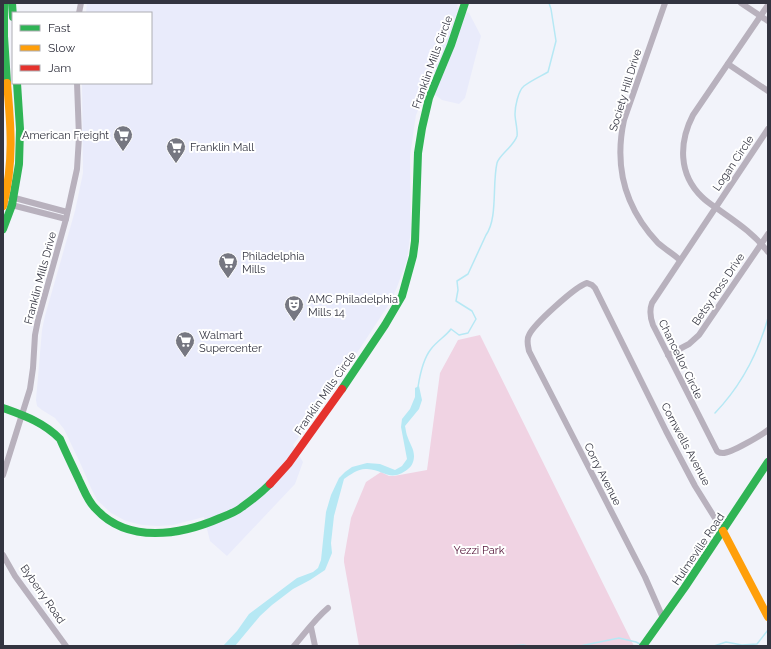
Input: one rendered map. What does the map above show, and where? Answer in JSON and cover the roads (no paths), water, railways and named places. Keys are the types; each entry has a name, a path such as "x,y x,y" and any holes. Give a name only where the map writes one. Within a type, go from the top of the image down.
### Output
{"street":[{"path":"4,3 4,36 11,130 8,201"},
{"name":"Franklin Mills Circle","path":"22,414 34,419 54,432 60,440 85,493 95,509 108,520 127,530 152,534 177,532 207,524 225,516 241,508 260,495 288,463 337,397 385,325 402,296 413,256 415,241 418,153 422,128 429,98 451,45 465,3"},
{"name":"Society Hill Drive","path":"665,3 624,120 620,139 620,162 630,201 637,214 659,243 680,260"},
{"path":"741,3 768,21"},
{"path":"768,5 693,115 685,132 682,149 684,165 691,184 702,197 715,208 747,230 762,243 768,252"},
{"path":"728,64 768,91"},
{"path":"3,229 8,201 19,164 20,129 17,84"},
{"name":"Franklin Mills Drive","path":"3,475 30,389 34,335 66,219 77,169 77,84"},
{"name":"Logan Circle","path":"715,208 768,129"},
{"path":"8,201 67,212"},
{"path":"8,201 66,219"},
{"name":"Chancellor Circle","path":"715,208 652,303 650,308 650,318 715,448 719,453 726,452 751,441 768,430"},
{"name":"Betsy Ross Drive","path":"668,355 689,344 699,335 768,234"},
{"name":"Corry Avenue","path":"587,283 580,285 573,290 531,331 527,344 533,360 645,578 663,618"},
{"name":"Cornwells Avenue","path":"587,283 595,288 680,459 723,531 768,617"},
{"path":"3,408 22,414"},
{"name":"Hulmeville Road","path":"643,646 723,531 768,462"},
{"name":"Byberry Road","path":"3,555 15,576 66,646"},
{"path":"294,646 315,620 328,608"},
{"path":"310,627 315,646"}],"water":[{"path":"419,386 422,400 419,409 405,426 414,453 414,460 411,466 397,475 388,475 373,470 361,469 344,479 334,516 331,543 332,553 325,570 293,589 272,605 260,616 235,646 223,646 237,631 249,614 297,578 313,572 318,568 321,560 326,512 331,495 339,478 352,467 367,463 380,464 395,470 402,466 407,459 401,427 402,419 410,409 415,397 415,388"}],"waterway":[{"path":"418,387 424,362 433,346 451,329 459,335 468,333 476,319 472,311 456,301 458,290 457,281 468,274 490,228 497,163 517,136 515,111 520,92 524,86 548,72 556,41 549,3"},
{"path":"715,413 724,403 747,369 759,344 768,318"},
{"path":"714,646 726,642 742,645 757,644 768,630"},
{"path":"580,646 619,638 640,644"},
{"path":"451,646 469,646"},
{"path":"511,646 528,646"}],"place":[{"name":"American Freight","path":"123,152"},
{"name":"Franklin Mall","path":"176,164"},
{"name":"Philadelphia Mills","path":"228,279"},
{"name":"AMC Philadelphia Mills 14","path":"294,322"},
{"name":"Walmart Supercenter","path":"185,358"}],"park label":[{"name":"Yezzi Park","path":"479,550"}]}
